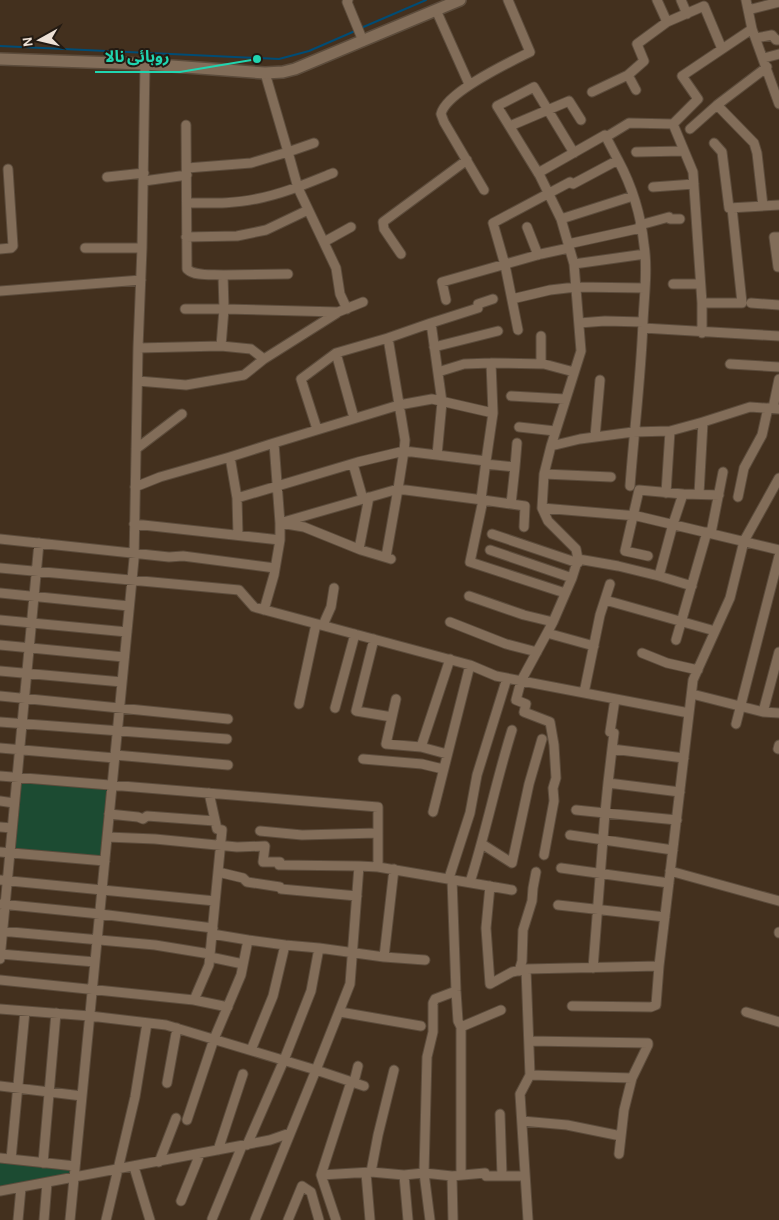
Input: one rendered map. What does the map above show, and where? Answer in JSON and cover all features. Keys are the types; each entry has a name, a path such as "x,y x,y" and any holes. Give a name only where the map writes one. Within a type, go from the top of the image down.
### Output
{"street":[{"path":"348,0 347,2 362,39"},
{"path":"0,59 145,64 265,73 283,72 295,69 362,39 460,0"},
{"path":"484,190 441,114 446,105 469,84 530,52 508,0"},
{"path":"657,0 667,22"},
{"path":"681,0 688,14"},
{"path":"746,0 752,29 776,84 779,104"},
{"path":"748,10 779,2"},
{"path":"592,92 628,75 644,62 638,44 667,22 704,6 722,49"},
{"path":"436,10 469,84"},
{"path":"538,173 629,123 673,124 698,98 682,76 752,29"},
{"path":"756,38 772,35 776,40 779,40"},
{"path":"690,129 765,62 779,54"},
{"path":"70,1220 134,552 144,177 145,64"},
{"path":"265,73 298,188 336,268 342,310"},
{"path":"628,75 636,90"},
{"path":"544,855 554,801 556,778 554,745 550,722 524,712 526,704 516,700 521,681 547,634 578,561 576,549 548,521 542,508 544,474 564,399 581,351 574,264 561,219 538,173 497,106 534,87 574,153"},
{"path":"510,126 569,101 581,120"},
{"path":"717,105 754,143 757,153 763,206"},
{"path":"673,124 693,172 702,303 702,333"},
{"path":"186,125 186,237 187,269 189,272 288,274"},
{"path":"606,137 627,176 641,227 645,254 641,363 630,486"},
{"path":"107,177 144,177 251,163 314,143"},
{"path":"702,303 742,303 732,208 728,206 722,152 714,143"},
{"path":"636,152 684,151"},
{"path":"402,254 384,229 384,222 467,160"},
{"path":"518,330 505,265 493,223 548,192 570,182 573,184 618,160"},
{"path":"0,249 13,246 8,169"},
{"path":"187,203 226,203 256,199 298,188 333,173"},
{"path":"653,187 694,184"},
{"path":"561,219 633,196"},
{"path":"732,208 779,205"},
{"path":"186,237 237,236 266,230 308,210"},
{"path":"446,300 442,282 669,218 680,218"},
{"path":"324,242 351,227"},
{"path":"527,227 538,255"},
{"path":"779,237 774,237 779,267"},
{"path":"85,248 142,248"},
{"path":"574,264 645,254"},
{"path":"221,346 224,309 223,274"},
{"path":"0,291 140,280"},
{"path":"674,284 700,284"},
{"path":"512,299 550,290 576,287 645,288"},
{"path":"317,429 301,379 336,353 478,308 478,304 493,299"},
{"path":"138,381 186,384 244,375 264,359 342,310 363,302"},
{"path":"751,303 779,305"},
{"path":"185,309 342,310"},
{"path":"579,323 605,321 702,333 779,336"},
{"path":"430,322 442,402 437,455"},
{"path":"434,347 498,331"},
{"path":"541,336 541,364"},
{"path":"280,523 304,526 360,549 389,558 405,440 388,338"},
{"path":"138,348 221,346 251,349 264,359"},
{"path":"336,353 354,418"},
{"path":"438,372 464,364 491,363 541,364 574,372"},
{"path":"491,363 493,413 482,500 470,562 565,593"},
{"path":"730,364 779,367"},
{"path":"738,497 743,472 773,408 779,379"},
{"path":"595,437 600,380"},
{"path":"511,396 564,399"},
{"path":"135,487 160,477 399,405 432,399 493,413"},
{"path":"551,446 595,437 634,432 670,431 750,407 773,408"},
{"path":"136,449 182,414"},
{"path":"698,494 703,422"},
{"path":"519,427 555,431"},
{"path":"666,492 670,431"},
{"path":"264,610 276,568 280,540 274,443"},
{"path":"510,504 517,443"},
{"path":"237,498 404,451 515,467"},
{"path":"230,457 237,498 238,534"},
{"path":"354,464 366,498 360,549"},
{"path":"676,640 709,532 723,472"},
{"path":"544,474 610,477"},
{"path":"572,1006 651,1007 656,1004 693,680 730,598 744,541 779,478"},
{"path":"280,523 398,489 525,506 524,527"},
{"path":"648,556 625,551 639,490 719,495"},
{"path":"659,576 683,494"},
{"path":"542,508 634,516 709,532 779,550"},
{"path":"134,524 280,540"},
{"path":"492,534 578,561 618,566 692,586"},
{"path":"0,539 276,568"},
{"path":"0,959 5,853 12,828 21,750 39,543"},
{"path":"490,550 572,578"},
{"path":"736,724 779,556"},
{"path":"0,568 239,590 254,607 450,659 496,676 689,713"},
{"path":"584,693 600,615 610,584"},
{"path":"299,704 320,624 331,607 334,588"},
{"path":"0,594 129,606"},
{"path":"469,596 524,615 552,622"},
{"path":"605,600 715,631"},
{"path":"0,620 127,632"},
{"path":"450,622 506,644 537,652"},
{"path":"336,708 355,634"},
{"path":"547,634 594,646"},
{"path":"374,639 356,711 392,718"},
{"path":"0,645 124,657"},
{"path":"763,712 779,652"},
{"path":"642,653 667,663 698,670"},
{"path":"422,748 450,659"},
{"path":"433,812 446,754 470,665"},
{"path":"0,671 122,682"},
{"path":"461,1175 461,1027 458,1021 451,879 470,814 477,776 507,678"},
{"path":"692,694 763,712 779,713"},
{"path":"0,696 228,719"},
{"path":"396,699 386,744 422,748 446,754"},
{"path":"593,968 605,813 614,733 610,732 615,699"},
{"path":"0,722 228,740"},
{"path":"470,882 512,730"},
{"path":"482,844 512,862 529,784 542,739"},
{"path":"0,748 228,765"},
{"path":"612,749 684,758"},
{"path":"363,759 422,764 443,769"},
{"path":"0,776 378,807 378,866"},
{"path":"608,783 680,792"},
{"path":"194,1000 209,965 221,845 222,830 217,830 209,793"},
{"path":"0,801 14,803"},
{"path":"576,810 676,820"},
{"path":"109,814 142,819 147,816 215,821"},
{"path":"0,827 12,828"},
{"path":"260,831 302,835 378,832"},
{"path":"570,835 673,850"},
{"path":"107,838 155,839 237,847 265,846 263,862 280,862 279,865 378,866 512,890"},
{"path":"5,853 105,860"},
{"path":"255,1220 350,984 360,866"},
{"path":"561,868 669,883"},
{"path":"384,957 394,869"},
{"path":"670,871 779,901"},
{"path":"218,872 244,878 246,882 280,887 281,889 357,896"},
{"path":"528,1220 520,1094 530,1075 522,961 523,930 532,902 532,888 536,872"},
{"path":"3,880 215,901"},
{"path":"490,886 486,928 489,983 492,984 512,972 523,970 659,966"},
{"path":"2,905 100,914 212,931 248,940 353,954 425,960"},
{"path":"558,905 665,917"},
{"path":"1,931 155,945 244,964"},
{"path":"187,1120 214,1039 242,975 248,940"},
{"path":"251,1050 273,996 285,945"},
{"path":"212,1219 284,1060 311,991 319,948"},
{"path":"0,954 95,962"},
{"path":"0,980 194,1000 228,1007"},
{"path":"430,1220 424,1173 427,1057 433,1032 433,1003 435,999 456,990"},
{"path":"0,1009 90,1016 177,1028 364,1086"},
{"path":"461,1027 500,1010"},
{"path":"11,1159 25,1011"},
{"path":"340,1012 421,1026"},
{"path":"746,1012 779,1022"},
{"path":"43,1163 56,1013"},
{"path":"106,1220 135,1097 147,1023"},
{"path":"167,1083 177,1028"},
{"path":"529,1041 648,1043 632,1078 624,1110 620,1154"},
{"path":"336,1220 321,1175 358,1066"},
{"path":"370,1220 369,1173 394,1070"},
{"path":"218,1150 243,1074"},
{"path":"530,1075 632,1078"},
{"path":"0,1086 82,1096"},
{"path":"500,1114 502,1176"},
{"path":"159,1162 176,1118"},
{"path":"522,1121 567,1124 621,1136"},
{"path":"0,1192 270,1140 290,1133"},
{"path":"181,1201 200,1154"},
{"path":"0,1158 75,1166"},
{"path":"134,1167 150,1220"},
{"path":"321,1175 369,1173 404,1176 424,1173 452,1176 485,1173 486,1176 525,1176"},
{"path":"404,1176 408,1220"},
{"path":"452,1176 453,1220"},
{"path":"44,1220 47,1183"},
{"path":"288,1220 302,1186 311,1192 320,1220"},
{"path":"18,1220 21,1188"}],"green space":[{"path":"17,777 112,785 105,861 9,853"},
{"path":"0,1158 75,1166 74,1178 0,1191"}],"waterway":[{"path":"361,28 426,0"},
{"path":"0,46 279,59 309,51 355,31"}],"place":[{"name":"روہائی نالا","path":"257,59"}]}
